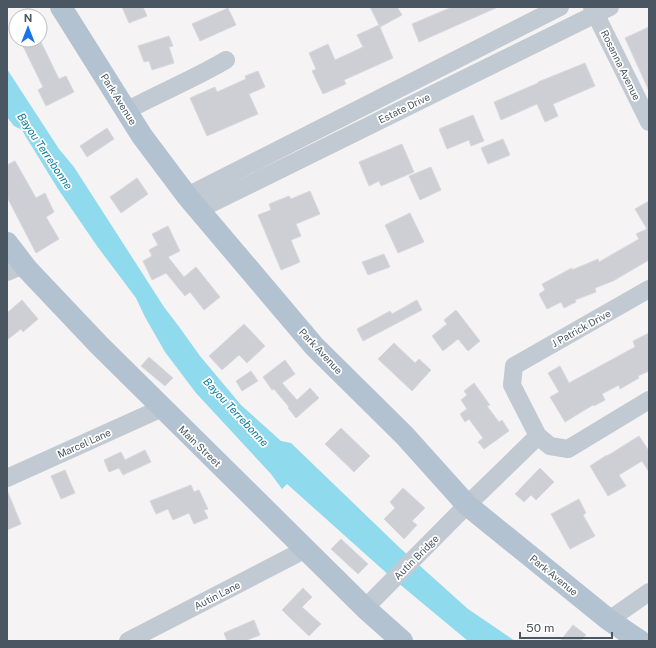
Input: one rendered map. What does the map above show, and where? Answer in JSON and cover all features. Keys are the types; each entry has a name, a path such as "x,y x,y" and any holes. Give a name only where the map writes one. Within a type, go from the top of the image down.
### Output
{"main road":[{"name":"Park Avenue","path":"61,7 142,136 192,202 314,346 405,436 467,505 609,620 640,641"},
{"name":"Main Street","path":"7,242 15,268 99,345 398,640"}],"street":[{"name":"Estate Drive","path":"192,202 560,7"},
{"name":"Estate Drive","path":"192,202 600,9"},
{"name":"Rosanna Avenue","path":"600,9 649,122"},
{"path":"126,111 148,99 203,74 226,60"},
{"name":"J Patrick Drive","path":"538,436 512,385 514,366 649,289"},
{"path":"538,436 550,446 568,449 649,400"},
{"name":"Marcel Lane","path":"7,478 162,408"},
{"name":"Autin Bridge","path":"365,608 538,436"},
{"name":"Autin Lane","path":"128,641 306,549"},
{"path":"609,620 649,592"}],"water":[{"name":"Bayou Terrebonne","path":"7,69 59,149 74,167 164,307 200,356 241,405 281,441 291,443 400,548 468,609 515,641 468,641 391,577 287,484 282,489 271,474 196,393 165,352 136,298 97,246 58,189 22,130 14,126 7,117"}],"building":[{"path":"122,7 143,7 147,16 129,23"},
{"path":"370,7 397,7 402,15 380,27"},
{"path":"452,7 498,7 419,42 412,24"},
{"path":"228,8 236,25 200,41 192,24"},
{"path":"379,25 393,58 344,80 346,84 323,94 312,71 316,69 309,53 328,44 335,60 363,47 357,35"},
{"path":"649,27 649,91 625,38"},
{"path":"169,36 173,46 169,47 174,63 152,70 149,61 144,62 138,46"},
{"path":"24,48 44,48 59,79 66,76 74,92 46,106 38,90 43,87"},
{"path":"585,63 595,86 553,104 558,116 545,122 537,104 501,120 494,102"},
{"path":"258,71 265,87 249,94 258,114 207,136 190,98 215,87 217,92 246,79 245,76"},
{"path":"473,115 484,141 471,146 469,140 447,149 439,129"},
{"path":"107,128 114,139 87,157 80,146"},
{"path":"503,139 510,155 488,164 481,148"},
{"path":"402,144 414,172 381,186 379,181 369,186 359,162"},
{"path":"15,161 36,198 45,193 54,212 46,217 59,239 36,253 7,197 7,165"},
{"path":"431,167 441,190 420,200 409,176"},
{"path":"137,178 148,194 121,213 110,197"},
{"path":"310,191 320,214 296,224 301,236 291,240 300,262 281,270 258,215 271,210 269,204 289,196 291,199"},
{"path":"649,201 649,260 613,281 595,288 596,292 575,300 576,302 564,308 561,302 547,309 539,294 545,290 542,284 572,268 572,270 598,259 599,262 639,239 636,234 647,229 635,209"},
{"path":"410,213 424,242 398,253 385,225"},
{"path":"168,226 180,251 168,257 184,277 196,267 220,297 204,310 190,292 185,296 166,273 152,280 143,261 152,256 149,250 158,245 152,234"},
{"path":"384,254 390,267 368,275 362,262"},
{"path":"22,300 38,319 23,332 21,329 7,340 7,313"},
{"path":"417,300 422,310 363,341 357,329 390,311 392,314"},
{"path":"456,310 480,341 468,351 458,339 443,351 432,336 447,324 444,320"},
{"path":"244,324 265,346 247,363 239,355 222,370 209,356"},
{"path":"649,333 649,371 638,376 639,378 620,389 619,385 602,394 605,400 594,406 593,405 565,422 550,397 559,392 548,373 560,366 569,383 635,347 633,341"},
{"path":"394,343 415,363 419,359 431,370 412,391 378,359"},
{"path":"149,357 173,378 165,386 141,366"},
{"path":"285,360 295,374 282,383 297,400 310,388 319,398 296,418 288,408 289,407 274,389 272,390 263,377"},
{"path":"251,371 258,381 242,391 236,381"},
{"path":"474,383 490,405 487,406 499,422 502,420 509,431 484,449 478,442 483,438 469,419 465,422 460,414 467,409 461,400 467,395 464,391"},
{"path":"341,428 370,456 354,472 325,444"},
{"path":"639,436 649,451 649,472 642,461 619,475 626,486 608,496 590,466"},
{"path":"145,450 151,462 123,475 119,468 109,472 104,460 121,452 125,460"},
{"path":"540,468 554,482 536,500 531,495 524,502 515,494"},
{"path":"65,470 75,493 61,499 51,476"},
{"path":"191,485 194,492 199,490 208,509 204,510 208,518 194,524 189,513 173,520 168,509 156,514 150,501"},
{"path":"403,488 425,508 412,521 417,525 404,539 384,519 395,508 390,502"},
{"path":"7,490 21,524 7,530"},
{"path":"579,499 586,513 583,515 595,536 570,549 551,514"},
{"path":"341,539 368,564 358,574 331,549"},
{"path":"303,588 312,597 302,607 321,624 309,636 282,610"},
{"path":"254,620 260,635 245,641 227,641 224,633"},
{"path":"573,625 586,635 581,641 560,641"}]}
